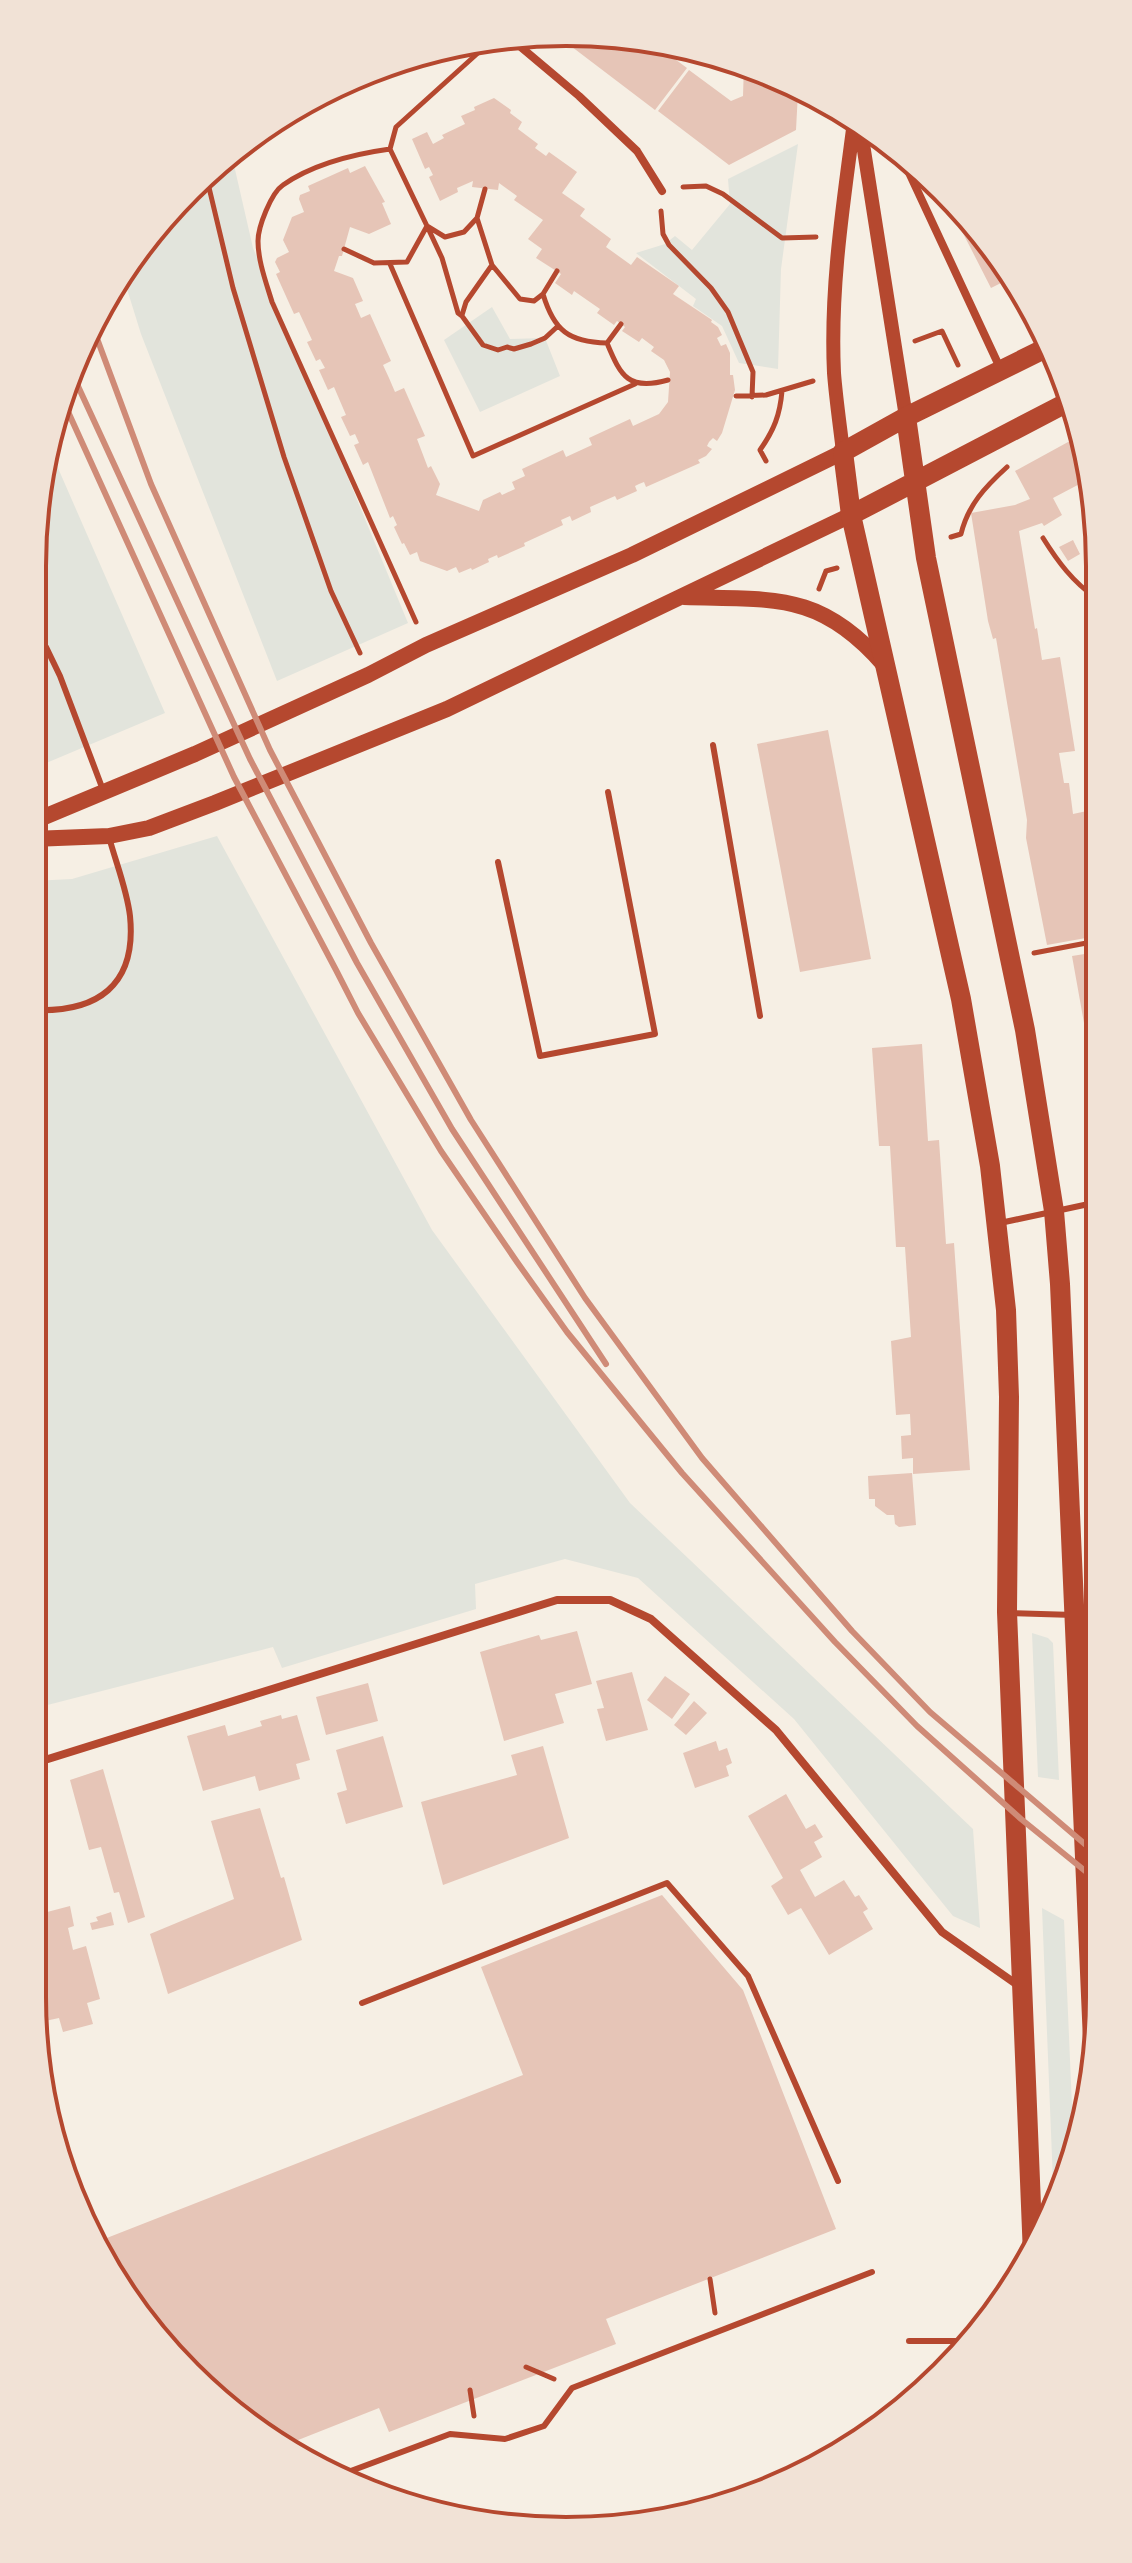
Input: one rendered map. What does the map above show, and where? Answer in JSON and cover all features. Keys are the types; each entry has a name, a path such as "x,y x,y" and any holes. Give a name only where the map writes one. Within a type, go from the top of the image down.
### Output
{"main road":[{"path":"46,816 195,754 369,675 426,645 632,555 1039,351"},
{"path":"46,838 109,836 149,828 392,733 510,680 851,515 1060,406"},
{"path":"906,417 926,558 1027,1044 1054,1211 1060,1284 1086,1894"},
{"path":"843,452 851,515 961,999 990,1166 1006,1310 1009,1397 1007,1612 1032,2227"},
{"path":"682,597 778,600 812,608 864,641 884,665"}],"street":[{"path":"522,48 637,151 662,191"},
{"path":"843,452 834,372 838,237 853,132"},
{"path":"862,139 906,417"},
{"path":"911,177 1001,370"},
{"path":"46,1760 557,1600 610,1600 651,1619 776,1730 942,1932 1022,1988"}],"lane":[{"path":"46,647 103,791"},
{"path":"713,745 760,1016"},
{"path":"498,862 540,1056 655,1034 608,792"},
{"path":"46,1011 59,1011 96,1002 122,976 132,939 130,912 109,836"},
{"path":"996,1224 1086,1204"},
{"path":"1007,1612 1074,1615 1086,1620"},
{"path":"1077,1679 1086,1679"},
{"path":"362,2003 667,1883 748,1976 838,2181"},
{"path":"352,2470 450,2434 505,2439 544,2426 572,2388 872,2272"},
{"path":"909,2341 956,2341"}],"path":[{"path":"477,54 403,119 396,127 390,149 442,258 458,313 483,345 498,350 531,344 545,338 558,326"},
{"path":"390,149 326,164 282,185 262,223 258,244 272,302 426,645"},
{"path":"752,397 753,372 728,312 711,288 669,245 663,234 662,191 706,186 723,194 782,238 838,237"},
{"path":"209,188 233,288 302,515 331,591 369,675"},
{"path":"427,226 445,237 464,232 477,218 485,189"},
{"path":"477,218 492,265 520,299 534,301 543,294 557,271"},
{"path":"344,249 374,263 407,262 427,226"},
{"path":"390,264 473,456 635,384 652,385 668,380"},
{"path":"462,316 466,302 492,265"},
{"path":"543,294 549,315 566,335 589,343 607,343"},
{"path":"607,343 621,324"},
{"path":"607,343 618,370 635,384"},
{"path":"1043,538 1077,585 1086,591"},
{"path":"1009,957 1086,943"},
{"path":"710,2279 718,2332"},
{"path":"526,2367 572,2388"}],"shaded area":[{"path":"798,144 781,269 778,369 739,363 722,326 693,306 696,299 636,253 665,244 675,236 692,250 730,204 728,179"},
{"path":"234,166 253,248 408,623 277,681 141,334 127,289 175,223"},
{"path":"492,307 510,339 545,338 560,376 480,412 444,340"},
{"path":"56,464 165,713 46,763 47,532"},
{"path":"217,836 432,1230 630,1503 973,1829 980,1928 953,1916 794,1719 638,1578 565,1559 475,1584 476,1609 282,1668 273,1647 46,1705 46,880 72,879"},
{"path":"1032,1633 1053,1643 1059,1780 1038,1777"},
{"path":"1042,1908 1064,1920 1072,2114 1053,2178"}],"building":[{"path":"571,46 634,50 667,56 687,68 655,110"},
{"path":"689,70 731,101 743,96 744,78 798,101 796,130 729,165 658,111"},
{"path":"494,98 522,122 518,129 538,144 535,148 546,156 549,152 577,172 562,193 585,209 580,216 611,239 606,247 631,265 637,257 679,286 673,294 718,327 722,335 717,338 721,346 726,344 730,353 730,375 733,375 735,390 722,433 717,441 713,438 709,442 707,446 712,449 698,460 700,463 646,487 644,482 639,484 635,486 637,491 590,507 591,512 572,521 570,516 561,520 563,525 524,543 525,546 459,573 456,567 447,571 420,561 417,552 410,555 402,544 394,527 397,525 393,516 390,518 368,462 363,465 354,445 359,443 355,434 350,436 341,417 346,415 334,387 328,390 319,370 325,368 320,359 316,361 307,342 312,340 299,312 294,314 276,274 280,272 275,262 289,252 283,240 292,217 304,212 299,199 300,195 310,191 308,186 348,168 350,173 365,166 385,202 382,203 391,224 369,234 350,227 334,271 353,278 363,301 355,304 361,318 370,314 391,361 383,365 395,392 404,388 425,436 417,439 428,468 431,466 440,484 436,495 479,511 483,500 515,489 512,482 525,476 522,469 563,450 566,457 592,445 589,438 630,419 633,426 659,414 668,402 670,372 664,360 651,351 654,347 642,338 639,342 622,331 625,327 617,321 614,325 597,313 600,309 574,291 572,295 555,283 561,274 536,258 542,249 528,239 543,220 514,200 517,196 499,183 498,190 472,187 473,181 440,201 429,177 433,175 429,167 425,169 412,139 427,132 433,144 444,138 442,135 465,124 461,116"},
{"path":"959,225 1002,283 991,288"},
{"path":"1070,441 1079,484 1053,498 1062,515 1044,526 1042,523 1019,531 1042,660 1060,657 1075,751 1059,753 1064,783 1069,783 1073,814 1086,811 1086,938 1047,945 1026,838 1027,820 996,638 993,639 988,621 971,513 1030,499 1015,471"},
{"path":"1073,540 1080,554 1068,561 1059,547"},
{"path":"828,730 871,959 800,972 757,744"},
{"path":"1086,954 1086,1034 1072,956"},
{"path":"922,1044 928,1141 939,1140 946,1244 954,1243 970,1470 913,1474 913,1458 902,1459 901,1436 911,1435 910,1414 896,1415 891,1341 911,1337 905,1247 896,1247 890,1146 879,1146 872,1048"},
{"path":"912,1473 916,1525 899,1527 895,1524 894,1515 887,1515 875,1506 875,1499 869,1499 868,1476"},
{"path":"577,1631 592,1684 555,1694 564,1723 504,1741 480,1652 539,1635 541,1640"},
{"path":"632,1672 648,1730 606,1741 597,1709 604,1708 596,1681"},
{"path":"665,1676 690,1694 672,1719 647,1700"},
{"path":"368,1683 378,1721 326,1735 316,1697"},
{"path":"694,1701 707,1713 686,1735 674,1725"},
{"path":"281,1715 282,1719 297,1715 310,1760 296,1764 300,1779 259,1791 255,1776 203,1791 187,1736 225,1725 228,1736 262,1726 260,1721"},
{"path":"383,1736 403,1807 346,1824 337,1793 347,1790 336,1750"},
{"path":"716,1741 719,1751 727,1748 732,1763 726,1766 729,1776 695,1788 683,1753"},
{"path":"543,1746 569,1838 443,1885 421,1802 517,1775 511,1755"},
{"path":"103,1769 145,1917 128,1923 119,1892 114,1893 101,1847 89,1850 70,1780"},
{"path":"786,1794 806,1829 815,1824 823,1837 814,1842 822,1857 800,1870 815,1897 844,1880 868,1909 863,1912 873,1929 829,1955 801,1908 788,1915 771,1886 783,1878 748,1816"},
{"path":"260,1808 302,1940 168,1994 150,1934 234,1899 211,1821"},
{"path":"662,1895 743,1990 836,2229 606,2319 616,2344 389,2432 379,2408 296,2441 249,2410 198,2365 153,2314 106,2238 523,2075 481,1967"},
{"path":"70,1906 74,1926 68,1928 73,1950 86,1946 100,1999 87,2003 93,2024 63,2032 59,2018 47,2021 46,1912"},
{"path":"111,1912 114,1925 92,1930 90,1923 98,1921 96,1917"}],"railway":[{"path":"98,341 151,484 270,750 371,943 471,1120 585,1298 702,1458 852,1631 930,1712 1086,1845"},
{"path":"78,387 250,759 357,963 452,1129 606,1364"},
{"path":"69,414 234,777 358,1013 441,1151 517,1262 567,1332 682,1473 835,1642 917,1726 1021,1819 1086,1872"}]}
